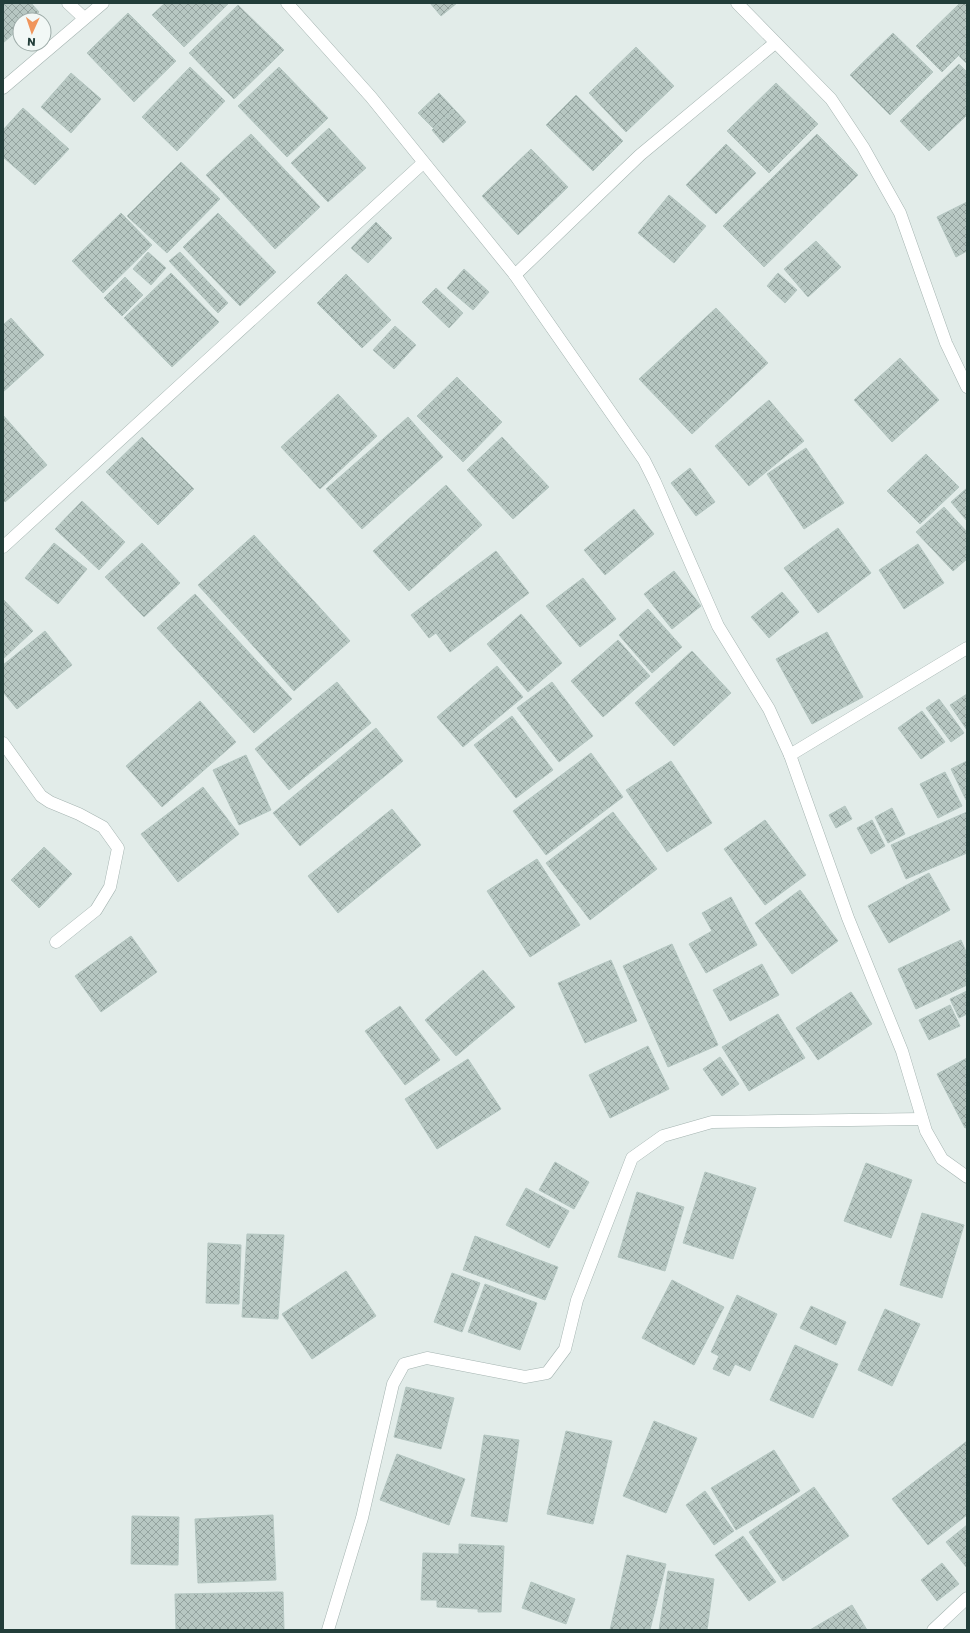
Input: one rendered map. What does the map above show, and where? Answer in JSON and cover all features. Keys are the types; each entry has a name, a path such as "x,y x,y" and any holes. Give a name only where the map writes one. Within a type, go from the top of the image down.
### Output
{"street":[{"path":"68,3 84,18"},
{"path":"3,88 103,3"},
{"path":"287,3 371,97 515,275 644,460 718,626 769,709 790,755 848,918 902,1051 926,1131 942,1159 963,1176 967,1177"},
{"path":"737,3 831,99 863,147 900,212 946,343 967,387"},
{"path":"515,275 640,155 776,43"},
{"path":"3,547 423,163"},
{"path":"790,755 967,648"},
{"path":"3,743 41,796 50,802 79,814 103,827 118,848 110,888 96,910 56,942"},
{"path":"328,1630 362,1518 393,1384 404,1364 427,1358 525,1377 546,1373 564,1349 577,1300 632,1158 663,1136 712,1122 922,1119"},
{"path":"933,1630 967,1598"}],"building":[{"path":"3,3 31,3 39,12 12,12 12,35 3,43"},
{"path":"165,3 229,3 184,47 152,15"},
{"path":"430,3 457,3 441,16"},
{"path":"960,3 967,3 967,47 942,72 916,46"},
{"path":"238,5 284,50 234,99 189,53"},
{"path":"128,13 176,61 134,102 87,53"},
{"path":"893,33 933,72 890,115 850,75"},
{"path":"636,47 674,86 626,132 589,93"},
{"path":"967,48 967,64 959,56"},
{"path":"959,64 967,72 967,115 929,151 900,121"},
{"path":"190,67 225,101 177,151 142,117"},
{"path":"279,67 328,118 287,157 238,106"},
{"path":"71,73 101,99 71,133 41,107"},
{"path":"776,83 818,124 769,173 727,131"},
{"path":"439,93 454,109 433,128 418,113"},
{"path":"576,95 623,141 593,171 546,125"},
{"path":"23,108 69,149 35,185 3,157 3,130"},
{"path":"454,109 466,122 443,143 432,130"},
{"path":"329,128 366,168 328,202 291,163"},
{"path":"251,134 320,207 275,249 206,175"},
{"path":"817,134 858,175 764,267 723,226"},
{"path":"726,144 756,173 716,214 686,185"},
{"path":"531,149 568,187 518,235 482,196"},
{"path":"181,162 220,199 167,253 127,216"},
{"path":"669,195 706,226 674,263 638,233"},
{"path":"967,202 967,251 956,257 937,217"},
{"path":"121,213 152,245 103,293 72,261"},
{"path":"218,213 276,272 240,306 183,247"},
{"path":"376,222 392,238 368,263 351,248"},
{"path":"816,241 841,267 808,297 784,269"},
{"path":"148,252 166,268 151,285 133,269"},
{"path":"180,252 228,303 218,313 169,261"},
{"path":"464,269 489,292 473,310 447,288"},
{"path":"171,273 219,322 172,367 124,318"},
{"path":"778,273 797,290 785,303 767,286"},
{"path":"346,274 391,320 362,348 317,303"},
{"path":"125,277 143,295 122,316 104,298"},
{"path":"436,288 463,313 449,328 422,302"},
{"path":"716,308 768,363 692,434 639,379"},
{"path":"11,318 44,355 3,392 3,325"},
{"path":"395,326 416,345 394,369 373,350"},
{"path":"900,358 939,400 892,442 854,400"},
{"path":"457,377 502,422 463,462 417,416"},
{"path":"338,394 377,436 320,489 281,447"},
{"path":"769,400 804,441 749,486 715,446"},
{"path":"3,415 47,465 5,502 3,500"},
{"path":"408,417 443,457 362,529 326,489"},
{"path":"142,437 194,489 158,525 106,472"},
{"path":"502,437 549,487 513,519 467,470"},
{"path":"806,448 844,503 804,529 767,474"},
{"path":"926,454 959,487 920,524 887,491"},
{"path":"690,468 715,502 696,516 671,483"},
{"path":"446,485 482,525 409,591 373,551"},
{"path":"967,488 967,521 951,502"},
{"path":"82,501 125,542 99,570 55,529"},
{"path":"944,507 967,532 967,559 953,571 916,532"},
{"path":"634,509 654,534 605,575 584,550"},
{"path":"838,528 871,573 818,613 784,568"},
{"path":"254,535 350,641 294,691 198,585"},
{"path":"54,543 87,569 58,604 25,578"},
{"path":"142,543 180,583 144,617 105,577"},
{"path":"918,544 944,583 904,609 879,570"},
{"path":"496,551 529,593 450,652 436,633 429,638 411,615"},
{"path":"674,571 701,606 672,629 644,594"},
{"path":"583,578 616,619 580,647 546,606"},
{"path":"782,592 799,612 769,638 751,617"},
{"path":"195,594 292,699 254,733 157,628"},
{"path":"3,599 33,631 3,659"},
{"path":"648,609 682,647 652,673 619,635"},
{"path":"521,614 562,663 528,692 487,644"},
{"path":"45,631 72,665 17,709 3,692 3,665"},
{"path":"827,632 863,697 812,724 776,659"},
{"path":"618,640 650,676 603,717 571,681"},
{"path":"692,651 731,693 674,746 635,703"},
{"path":"497,666 523,697 463,747 437,717"},
{"path":"337,682 371,723 289,790 255,749"},
{"path":"552,682 593,736 559,762 517,708"},
{"path":"967,694 967,730 950,705"},
{"path":"939,699 964,733 951,742 926,708"},
{"path":"200,701 236,742 162,807 126,766"},
{"path":"922,711 945,742 921,759 898,728"},
{"path":"512,716 553,770 516,798 474,745"},
{"path":"376,728 403,761 300,846 273,813"},
{"path":"591,753 623,797 546,855 513,811"},
{"path":"246,755 271,810 239,825 213,770"},
{"path":"671,761 712,823 667,852 626,790"},
{"path":"967,761 967,800 966,800 951,769"},
{"path":"945,772 962,806 938,818 920,784"},
{"path":"203,787 239,834 178,882 141,834"},
{"path":"845,806 852,819 836,828 829,815"},
{"path":"892,808 905,834 888,843 875,817"},
{"path":"392,809 421,845 338,913 308,876"},
{"path":"613,812 657,869 590,920 546,863"},
{"path":"967,812 967,853 906,879 891,845"},
{"path":"765,820 806,875 765,905 724,849"},
{"path":"872,820 885,846 871,854 857,828"},
{"path":"44,847 72,874 39,908 11,880"},
{"path":"537,859 580,925 530,957 487,891"},
{"path":"929,873 950,910 889,943 868,906"},
{"path":"800,890 838,941 792,974 755,923"},
{"path":"731,897 757,945 706,973 689,944 712,931 702,913"},
{"path":"131,936 157,972 101,1012 75,976"},
{"path":"961,940 967,954 967,985 916,1009 898,969"},
{"path":"672,944 718,1045 668,1067 623,966"},
{"path":"611,960 637,1021 585,1043 558,983"},
{"path":"762,964 779,995 730,1021 713,990"},
{"path":"483,970 515,1007 456,1056 425,1020"},
{"path":"967,991 967,1014 959,1018 950,999"},
{"path":"851,992 872,1024 818,1060 796,1028"},
{"path":"950,1005 960,1026 929,1040 919,1020"},
{"path":"400,1006 440,1060 405,1085 365,1031"},
{"path":"778,1014 805,1058 749,1091 722,1047"},
{"path":"648,1046 669,1089 610,1118 589,1075"},
{"path":"720,1057 739,1084 722,1096 703,1069"},
{"path":"967,1058 967,1127 965,1128 937,1074"},
{"path":"468,1059 501,1109 437,1149 405,1099"},
{"path":"555,1162 589,1182 574,1209 539,1190"},
{"path":"866,1163 912,1180 891,1238 844,1221"},
{"path":"705,1172 756,1188 733,1259 683,1243"},
{"path":"526,1188 569,1211 549,1248 506,1225"},
{"path":"637,1192 684,1207 665,1271 618,1257"},
{"path":"922,1213 964,1225 942,1298 900,1285"},
{"path":"247,1234 284,1235 278,1319 242,1317"},
{"path":"475,1236 558,1267 545,1300 463,1270"},
{"path":"208,1243 241,1245 239,1304 206,1303"},
{"path":"346,1271 376,1316 312,1359 282,1314"},
{"path":"452,1273 480,1283 462,1332 434,1322"},
{"path":"672,1280 724,1307 694,1365 642,1338"},
{"path":"485,1284 537,1303 520,1350 468,1332"},
{"path":"737,1295 777,1314 750,1371 735,1364 729,1376 713,1369 719,1356 711,1352"},
{"path":"811,1306 846,1322 836,1345 800,1328"},
{"path":"885,1309 920,1324 892,1386 858,1370"},
{"path":"795,1345 838,1364 813,1418 770,1400"},
{"path":"406,1387 454,1398 441,1449 394,1437"},
{"path":"654,1421 697,1438 666,1513 623,1496"},
{"path":"566,1431 612,1441 593,1524 547,1514"},
{"path":"484,1435 519,1440 507,1522 471,1516"},
{"path":"967,1441 967,1515 928,1545 892,1499"},
{"path":"774,1450 800,1491 736,1530 711,1488"},
{"path":"397,1454 465,1479 449,1525 380,1500"},
{"path":"814,1487 849,1536 783,1581 749,1532"},
{"path":"705,1491 734,1531 714,1545 686,1505"},
{"path":"273,1515 276,1580 198,1583 195,1519"},
{"path":"132,1516 179,1517 178,1565 131,1564"},
{"path":"967,1525 967,1568 946,1542"},
{"path":"743,1536 776,1582 749,1601 715,1555"},
{"path":"459,1544 504,1546 501,1612 478,1612 478,1609 437,1607 437,1600 421,1600 423,1553 459,1554"},
{"path":"627,1555 666,1564 650,1630 610,1630"},
{"path":"942,1563 959,1584 937,1601 921,1580"},
{"path":"668,1571 714,1579 707,1630 659,1630"},
{"path":"531,1582 575,1599 566,1624 522,1608"},
{"path":"283,1592 284,1630 176,1630 175,1594"},
{"path":"852,1605 867,1630 810,1630"}]}
